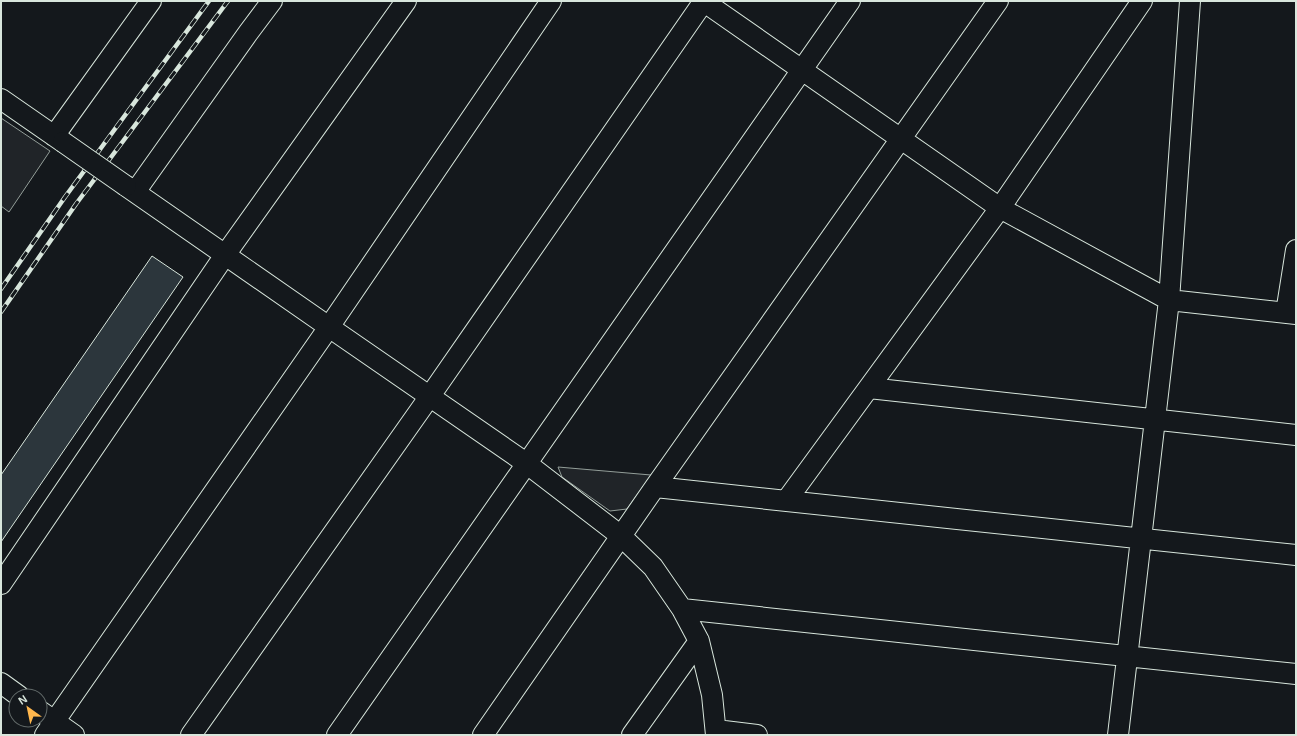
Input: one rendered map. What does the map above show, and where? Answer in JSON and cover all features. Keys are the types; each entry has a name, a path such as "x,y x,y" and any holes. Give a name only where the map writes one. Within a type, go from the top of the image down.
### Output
{"street":[{"path":"59,139 151,1"},
{"path":"131,189 272,1"},
{"path":"1,584 225,255 406,1"},
{"path":"48,719 329,327 552,1"},
{"path":"191,735 430,396 704,1 1000,208 1169,300 1291,313 1296,250"},
{"path":"337,735 850,1"},
{"path":"483,735 620,536 998,1"},
{"path":"786,501 1000,208 1142,1"},
{"path":"1118,735 1169,300 1190,1"},
{"path":"1,99 526,463 620,536 653,567 682,609 698,641 712,695 716,733 757,735"},
{"path":"869,388 1296,435"},
{"path":"655,487 1296,555"},
{"path":"682,609 1296,674"},
{"path":"632,735 698,641"},
{"path":"48,723 74,735"}],"shaded area":[{"path":"1,118 50,151 9,212 1,206"},
{"path":"558,467 651,475 627,509 610,511 562,477"}],"building":[{"path":"152,256 183,277 1,542 1,475"}],"railway":[{"path":"1,289 65,197 209,1"},
{"path":"1,312 76,204 228,1"}]}
